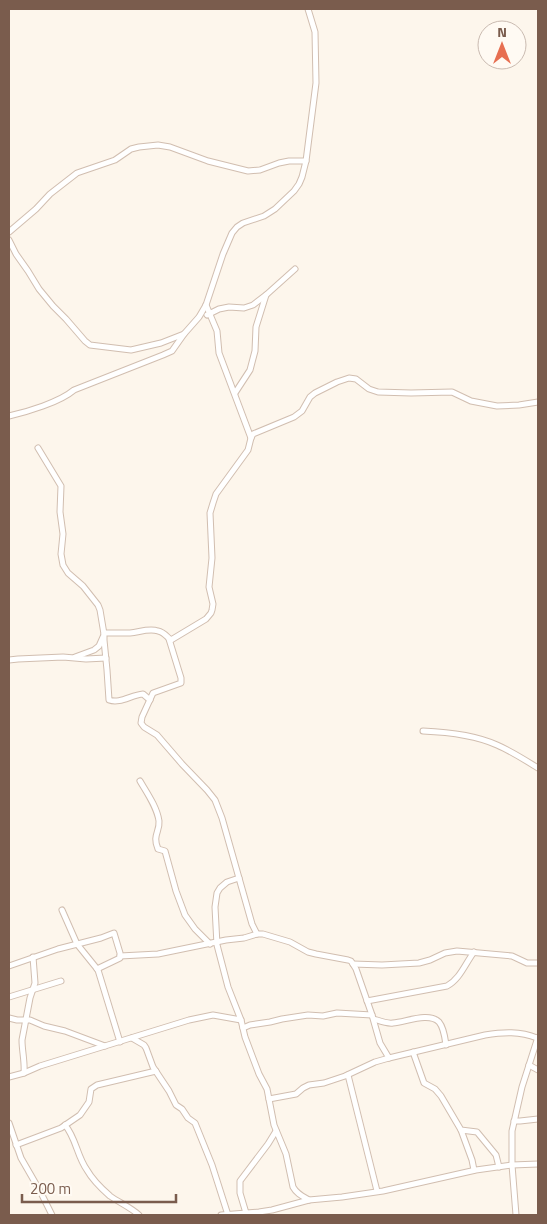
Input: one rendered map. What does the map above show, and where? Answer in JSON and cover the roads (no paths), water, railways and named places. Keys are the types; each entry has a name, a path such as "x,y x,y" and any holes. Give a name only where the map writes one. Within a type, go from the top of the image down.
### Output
{"street":[{"path":"9,416 25,413 43,406 69,395 74,390 172,351 199,317 206,305 224,248 232,233 243,223 264,216 275,209 294,191 302,177 306,161 316,83 315,32 308,9"},
{"path":"9,232 36,209 54,190 76,173 115,160 139,146 158,145 170,147 208,161 248,170 260,170 289,161 306,161"},
{"path":"9,240 39,289 90,345 131,350 161,344 184,334"},
{"path":"199,317 229,306 244,308 253,305 281,283 295,268"},
{"path":"235,393 250,370 255,351 256,327 266,295"},
{"path":"206,305 217,330 219,353 251,438"},
{"path":"169,639 175,638 206,618 211,612 213,604 209,581 212,558 210,513 216,494 248,450 253,434 294,417 302,411 310,397 315,393 349,378 356,379 369,389 378,392 452,392 470,401 497,406 538,402"},
{"path":"38,448 61,486 60,512 63,534 61,554 63,565 68,573 83,586 98,605 102,617 109,700 117,701 143,694 150,700"},
{"path":"74,658 94,650 99,646 106,633 133,633 156,630 163,633 169,639 181,683 151,694 142,717 142,725 157,734 215,800 222,818 252,924 257,934"},
{"path":"9,660 63,657 86,660 106,658"},
{"path":"423,731 452,733 496,744 538,768"},
{"path":"140,781 156,810 159,826 155,835 156,843 158,848 164,851 176,891 186,915 195,930 210,944"},
{"path":"239,878 227,882 217,893 215,907 217,943 228,987 257,1069 267,1088 276,1132 286,1154 293,1187 296,1192 309,1200"},
{"path":"62,910 77,944 97,969 120,1042"},
{"path":"9,966 58,949 110,935 114,932 120,956"},
{"path":"120,956 158,954 257,934 290,942 308,952 351,961 354,964 373,1017 380,1043 389,1058"},
{"path":"354,964 419,963 445,953 457,951 512,956 527,963 538,963"},
{"path":"367,1001 450,984 457,979 474,952"},
{"path":"97,969 118,960 120,956"},
{"path":"24,1073 25,1064 22,1047 25,1021 35,977 33,957"},
{"path":"9,997 61,981"},
{"path":"243,1028 282,1019 337,1013 373,1017 391,1024 433,1018 441,1026 446,1045"},
{"path":"9,1077 206,1016 241,1020"},
{"path":"9,1018 30,1020 105,1046"},
{"path":"269,1099 296,1094 309,1085 324,1083 348,1075 376,1062 413,1052 497,1033 524,1033 538,1037 537,1048 529,1065 514,1121 511,1150 516,1215"},
{"path":"132,1038 144,1045 153,1067 176,1105 195,1123 212,1164 228,1215"},
{"path":"413,1052 424,1083 434,1088 441,1096 461,1130 474,1170"},
{"path":"529,1065 538,1070"},
{"path":"16,1145 61,1128 80,1115 89,1102 90,1091 94,1087 156,1071"},
{"path":"348,1075 377,1191"},
{"path":"514,1121 538,1119"},
{"path":"9,1123 25,1166 52,1215"},
{"path":"65,1125 88,1172 109,1195 139,1215"},
{"path":"461,1130 478,1132 496,1155 499,1167"},
{"path":"247,1213 240,1193 240,1181 276,1132"},
{"path":"221,1215 272,1210 309,1200 377,1191 474,1170 538,1164"}]}
